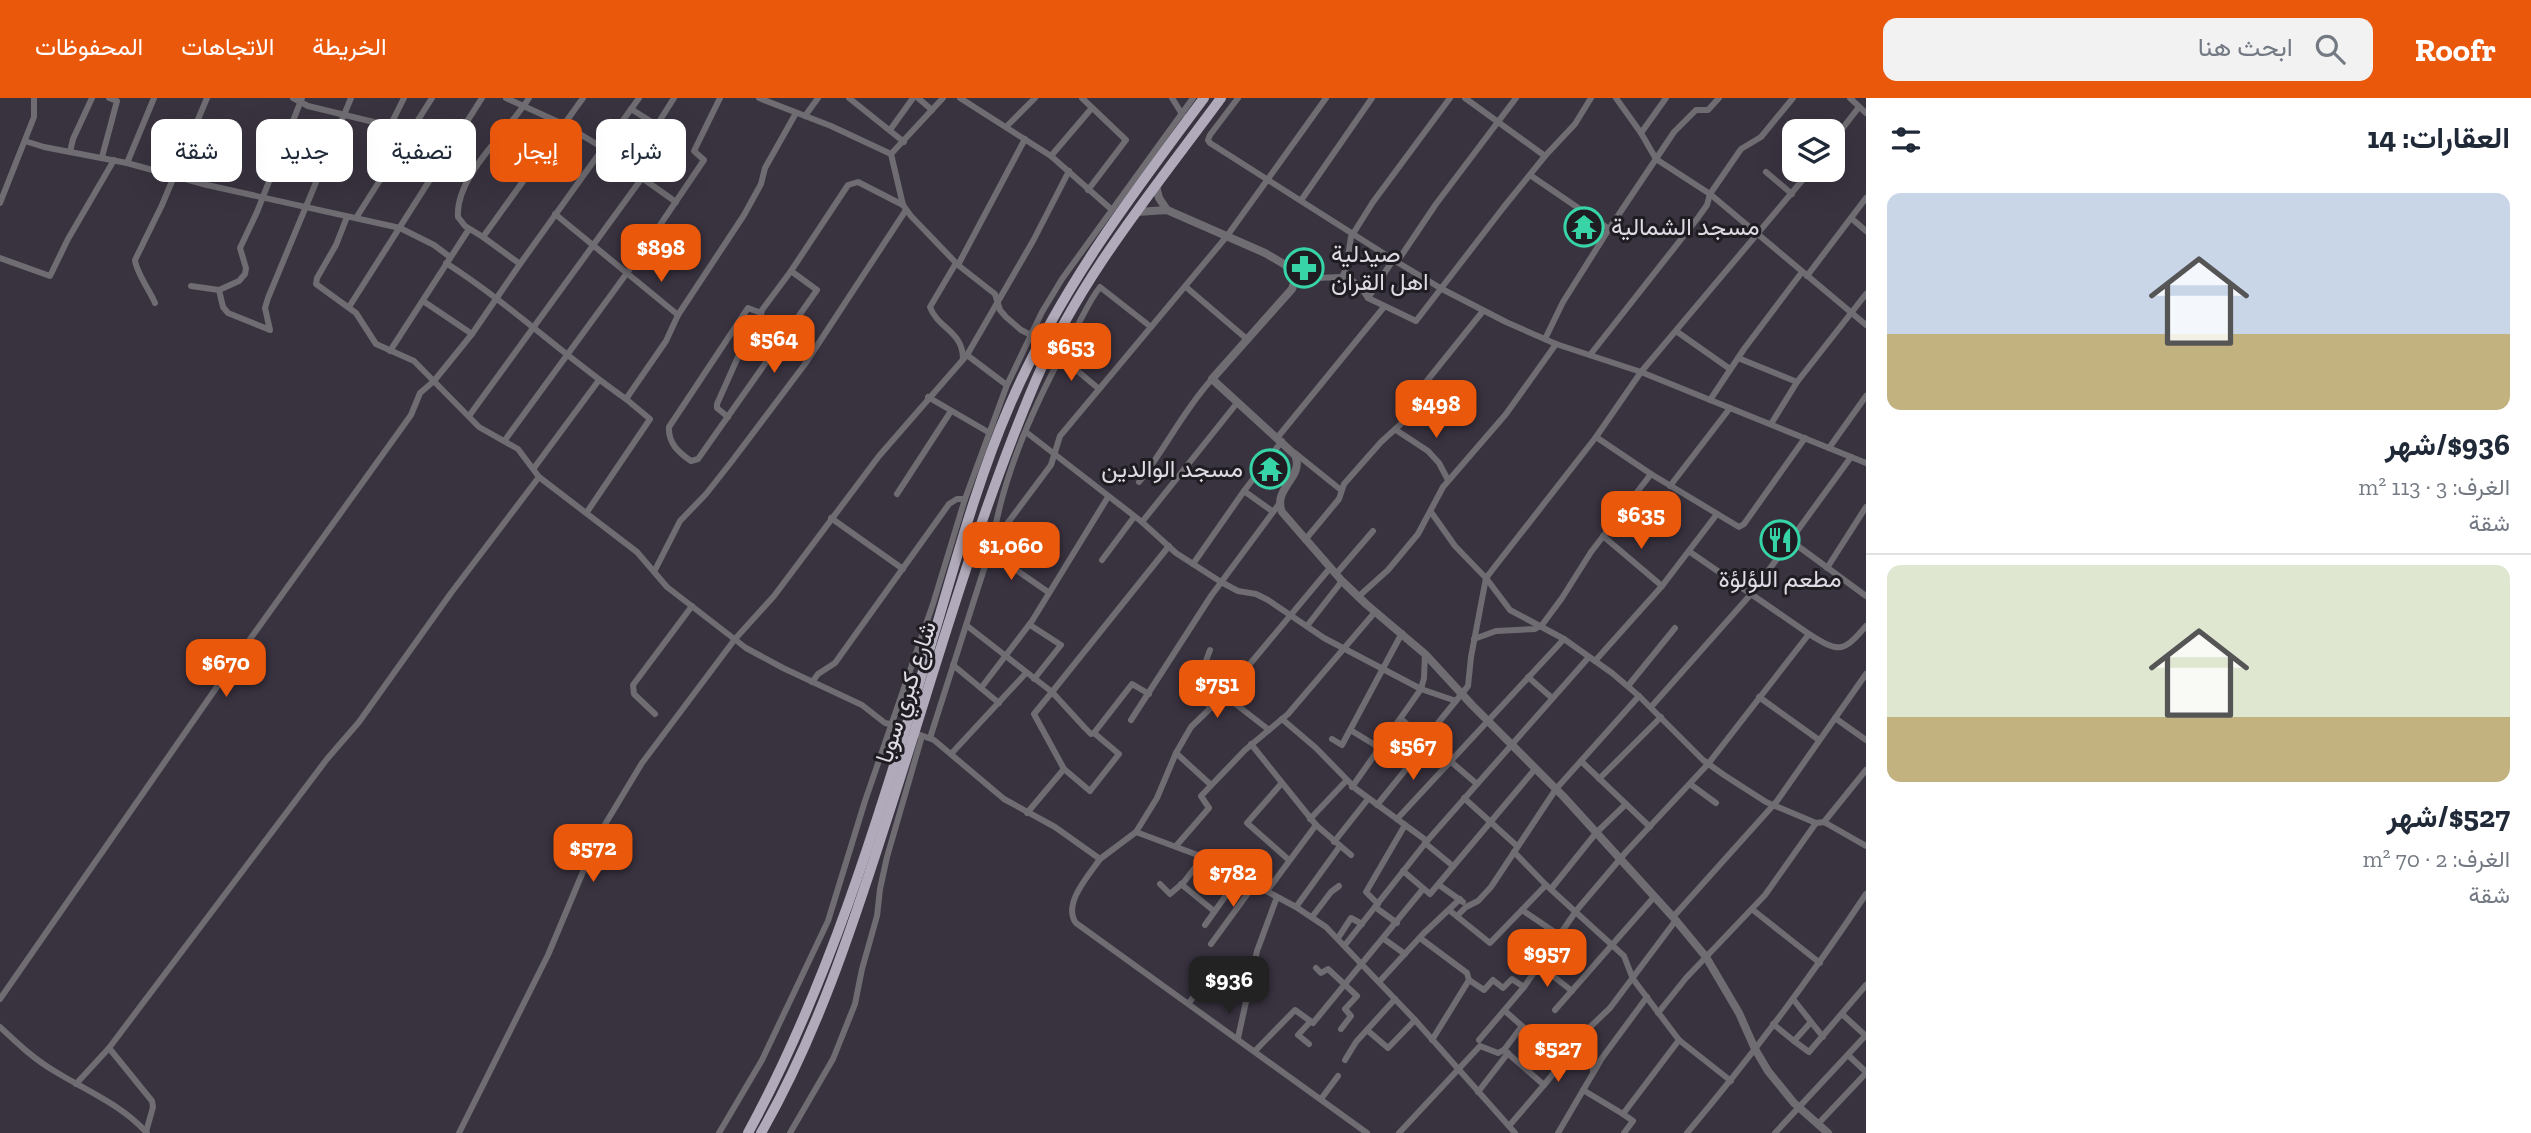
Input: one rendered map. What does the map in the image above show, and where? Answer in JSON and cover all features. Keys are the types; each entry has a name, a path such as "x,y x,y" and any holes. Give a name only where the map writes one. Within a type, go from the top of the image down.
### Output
{"highway":[{"name":"شارع كبري سوبا","path":"747,1133 783,1065 827,964 918,734 974,500 1009,405 1083,265 1184,118 1205,98"},
{"name":"شارع كبري سوبا","path":"761,1133 807,1042 855,920 918,734 940,651 1008,453 1083,290 1221,98"},
{"path":"1037,348 1055,355"}],"street":[{"path":"0,203 33,117 34,98"},
{"path":"70,152 73,139 92,98"},
{"path":"102,157 117,100 109,98"},
{"path":"127,163 154,98"},
{"path":"197,119 206,98"},
{"path":"293,98 308,106 367,121"},
{"path":"219,290 223,307 228,313 270,330 266,306 351,98"},
{"path":"394,119 404,98"},
{"path":"419,119 432,98"},
{"path":"469,119 482,98"},
{"path":"506,98 552,119"},
{"path":"520,264 469,229 458,217 462,191 472,174 529,98"},
{"path":"569,119 583,98"},
{"path":"624,119 639,98"},
{"path":"661,119 674,98"},
{"path":"505,440 627,273 704,160 694,151 720,98"},
{"path":"759,98 840,130 891,154"},
{"path":"805,116 818,98"},
{"path":"849,98 904,142"},
{"path":"890,130 915,98 932,110"},
{"path":"891,154 943,98"},
{"path":"960,98 1051,156 1111,209"},
{"path":"1007,127 1035,98"},
{"path":"1082,98 1126,140 1088,190"},
{"path":"1172,98 1184,118"},
{"path":"719,1133 762,1060 828,921 864,802 893,724 1004,383 1059,284 1111,209 1184,118 1193,98"},
{"path":"1238,98 1208,140 1442,289 1556,344 1641,372 1866,463"},
{"path":"991,547 1045,474 1056,455 1060,436 1227,236 1326,98"},
{"path":"1301,199 1372,98"},
{"path":"1342,277 1349,240 1373,202 1450,98"},
{"path":"1465,98 1545,156"},
{"path":"1368,298 1516,98"},
{"path":"1137,212 1167,210 1319,279 1342,277 1358,284 1368,298 1416,321 1545,156 1575,124 1591,98"},
{"path":"1616,98 1641,132 1656,159 1710,194 1866,325"},
{"path":"1641,132 1667,98"},
{"path":"1545,339 1563,302 1674,132 1692,113 1696,110 1708,110 1719,98"},
{"path":"1590,355 1707,205 1710,194 1741,149 1760,137 1793,98"},
{"path":"1850,98 1866,113"},
{"path":"191,286 219,290 239,281 245,274 240,248 301,100"},
{"path":"1845,125 1859,107"},
{"path":"631,109 647,119"},
{"path":"1051,156 1091,109"},
{"path":"626,399 666,341 678,315 744,215 761,184 765,168 796,113"},
{"path":"1004,383 965,357 961,342 930,307 957,264 1026,139"},
{"path":"25,141 151,170"},
{"path":"655,570 680,521 706,494 805,364 904,207 891,154"},
{"path":"0,999 253,635 411,415 420,393 434,381 472,334 596,158"},
{"path":"0,258 50,276 68,239 114,160"},
{"path":"459,1133 548,955 598,836 646,757 735,639 766,606 831,517 928,397 965,357 1069,172"},
{"path":"1766,172 1792,194"},
{"path":"1530,175 1609,229"},
{"path":"155,303 134,263 171,182"},
{"path":"201,182 400,228 428,241 448,260 650,419 587,512"},
{"path":"356,218 379,182"},
{"path":"349,307 429,182"},
{"path":"483,237 523,182"},
{"path":"469,416 639,182"},
{"path":"648,182 676,202"},
{"path":"729,417 717,408 717,402 742,348 761,313 851,183 858,182 904,207 957,264 995,295 1002,313 1029,335"},
{"path":"1377,805 1469,682 1486,578 1596,437 1641,372 1802,182"},
{"path":"1156,186 1159,198 1167,210"},
{"path":"1710,400 1738,358 1866,198"},
{"path":"555,214 678,315"},
{"path":"346,217 336,245 316,281 320,288 349,307 362,320 376,344 414,361 486,432 505,440 522,453 539,477 637,552 667,587 735,639 812,682 862,705 885,723 918,734 951,754 1004,799 1055,827 1100,859"},
{"path":"1851,218 1866,231"},
{"path":"390,351 469,229"},
{"path":"1139,482 1187,408 1294,286 1296,274 1292,268"},
{"path":"761,313 748,308 670,425 668,430 671,442 678,452 695,461 729,417 817,290 790,271"},
{"path":"790,1133 833,1059 855,1003 877,916 887,857 918,734 953,665 991,547 998,513 1055,355 1100,287 1151,327"},
{"path":"1186,287 1248,340"},
{"path":"1771,424 1797,382 1866,294"},
{"path":"423,301 472,334"},
{"path":"1193,564 1280,439 1384,307"},
{"path":"1305,540 1339,499 1341,490 1374,449 1396,430 1422,387 1483,311"},
{"path":"1676,331 1730,369"},
{"path":"987,431 1029,335"},
{"path":"1358,597 1388,570 1418,534 1448,480 1506,414 1556,344"},
{"path":"1055,355 1099,389"},
{"path":"1738,358 1797,382"},
{"path":"1212,379 1293,452 1341,490"},
{"path":"534,468 599,380"},
{"path":"1829,448 1866,396"},
{"path":"928,397 987,431"},
{"path":"1142,522 1237,403"},
{"path":"1670,486 1730,408"},
{"path":"897,494 951,411"},
{"path":"1396,430 1428,451 1439,463 1448,480"},
{"path":"1026,432 1169,546 1221,582 1238,591 1261,597 1292,614 1324,638 1421,689 1459,698"},
{"path":"1596,437 1670,486 1741,527 1805,438"},
{"path":"1131,720 1221,582 1279,503 1281,493 1297,469 1293,452"},
{"path":"1651,707 1752,593 1851,457"},
{"path":"1474,639 1496,631 1535,629 1542,625 1603,536 1651,474"},
{"path":"76,1084 109,1048 327,759 359,722 539,477"},
{"path":"1244,491 1272,511"},
{"path":"981,688 1030,625 1108,497"},
{"path":"812,682 818,674 835,663 949,504 957,499 965,499"},
{"path":"1279,503 1284,515 1342,581 1426,654 1459,698 1488,721 1556,789 1675,918 1706,957 1739,1013 1755,1049 1777,1082 1800,1108 1828,1133"},
{"path":"1827,568 1865,509"},
{"path":"1432,512 1455,546 1486,578 1510,610 1564,639 1628,686 1708,764 1753,795 1816,823 1824,822 1866,846"},
{"path":"1345,945 1426,842 1552,698 1662,586 1717,514"},
{"path":"831,517 902,569"},
{"path":"1102,560 1135,517"},
{"path":"1367,1133 1109,948 1073,919 1071,911 1072,902 1100,859 1136,832 1161,789 1176,753 1191,727 1224,695 1292,614 1373,531"},
{"path":"1603,536 1662,586"},
{"path":"1791,541 1866,596"},
{"path":"966,625 1052,692 1085,729 1091,734 1094,733 1119,754 1091,790 1064,769 1034,714 1052,692 1169,546"},
{"path":"991,547 1048,592"},
{"path":"1690,552 1830,647 1841,648 1850,644 1866,626"},
{"path":"1307,626 1342,581"},
{"path":"656,714 635,694 633,685 692,606"},
{"path":"1176,846 1209,807 1200,796 1251,744 1282,719 1375,612"},
{"path":"1030,625 1061,645 1034,680"},
{"path":"1628,686 1675,628"},
{"path":"1332,739 1342,746 1402,634"},
{"path":"1479,1040 1524,987 1576,911 1708,764 1809,634"},
{"path":"1397,819 1564,639"},
{"path":"1210,650 1194,693 1211,707"},
{"path":"1310,819 1349,784 1401,719 1421,689 1426,654"},
{"path":"953,665 999,703"},
{"path":"951,754 1026,673"},
{"path":"1509,1126 1565,1059 1565,1054 1603,1016 1633,979 1675,918 1773,805 1866,674"},
{"path":"1528,677 1552,698"},
{"path":"1094,733 1133,684 1149,694"},
{"path":"1224,695 1269,730"},
{"path":"1457,916 1478,901 1491,887 1556,789 1639,696"},
{"path":"1759,697 1819,740"},
{"path":"1599,779 1661,717"},
{"path":"1835,718 1866,740"},
{"path":"1282,719 1316,748 1349,784 1405,825 1453,866"},
{"path":"1401,719 1477,783"},
{"path":"1352,731 1380,748"},
{"path":"1251,744 1310,819 1351,855"},
{"path":"1176,753 1211,785"},
{"path":"1581,761 1650,827"},
{"path":"1027,813 1064,769"},
{"path":"1403,871 1430,894 1535,769"},
{"path":"1824,822 1866,770"},
{"path":"1281,784 1247,823 1289,860"},
{"path":"1690,784 1716,803"},
{"path":"1464,798 1516,849 1549,887 1624,956 1633,979 1679,1040 1731,1081"},
{"path":"1296,907 1368,799"},
{"path":"1450,910 1490,943 1549,887 1596,833 1626,804"},
{"path":"1658,1013 1706,957 1753,910 1816,823"},
{"path":"1267,891 1316,825"},
{"path":"1397,923 1376,905 1366,892 1405,825"},
{"path":"1136,832 1203,856 1312,917 1364,964 1515,1133"},
{"path":"1160,884 1170,894 1203,856"},
{"path":"1205,925 1239,877"},
{"path":"1181,884 1214,911"},
{"path":"1211,944 1254,885"},
{"path":"1439,885 1469,906"},
{"path":"1312,917 1339,886"},
{"path":"1309,1044 1298,1035 1310,1022 1313,1023 1364,964 1423,889"},
{"path":"1227,894 1241,903"},
{"path":"1687,1133 1731,1081 1793,999 1866,894"},
{"path":"1238,1038 1254,961 1277,897"},
{"path":"1555,1010 1654,897"},
{"path":"1379,982 1460,899"},
{"path":"1522,910 1559,935"},
{"path":"1753,910 1819,963"},
{"path":"1338,938 1352,918 1362,924"},
{"path":"1420,937 1484,990 1493,980 1503,988 1512,979 1524,987"},
{"path":"1384,939 1405,954"},
{"path":"1189,1003 1212,972 1254,961"},
{"path":"1539,965 1572,990"},
{"path":"1315,968 1321,974 1328,970 1357,996 1345,1009 1351,1016 1342,1029"},
{"path":"1432,1040 1469,980"},
{"path":"1773,1024 1809,1052 1866,985"},
{"path":"1859,993 1866,999"},
{"path":"1569,1133 1560,1130 1593,1074 1647,997"},
{"path":"1345,1060 1395,999"},
{"path":"1793,999 1823,1037"},
{"path":"1255,1051 1295,1010 1310,1022"},
{"path":"1505,1011 1545,1044"},
{"path":"1775,1133 1866,1035 1842,1014"},
{"path":"1367,1030 1388,1048 1415,1020"},
{"path":"1794,1041 1811,1022"},
{"path":"1478,1092 1522,1026"},
{"path":"0,1027 31,1056 108,1101 146,1132 153,1107 152,1101 109,1048"},
{"path":"1588,1029 1593,1050 1593,1074"},
{"path":"1623,1114 1679,1040"},
{"path":"1399,1133 1481,1046 1498,1053 1506,1051"},
{"path":"1506,1051 1544,1085"},
{"path":"1818,1124 1866,1072 1848,1055"},
{"path":"1321,1099 1338,1076"},
{"path":"1583,1090 1633,1121 1624,1133"}],"place":[{"name":"مسجد الشمالية","path":"1584,227"},
{"name":"صيدلية اهل القران","path":"1304,268"},
{"name":"مسجد الوالدين","path":"1270,469"},
{"name":"مطعم اللؤلؤة","path":"1780,540"}]}
